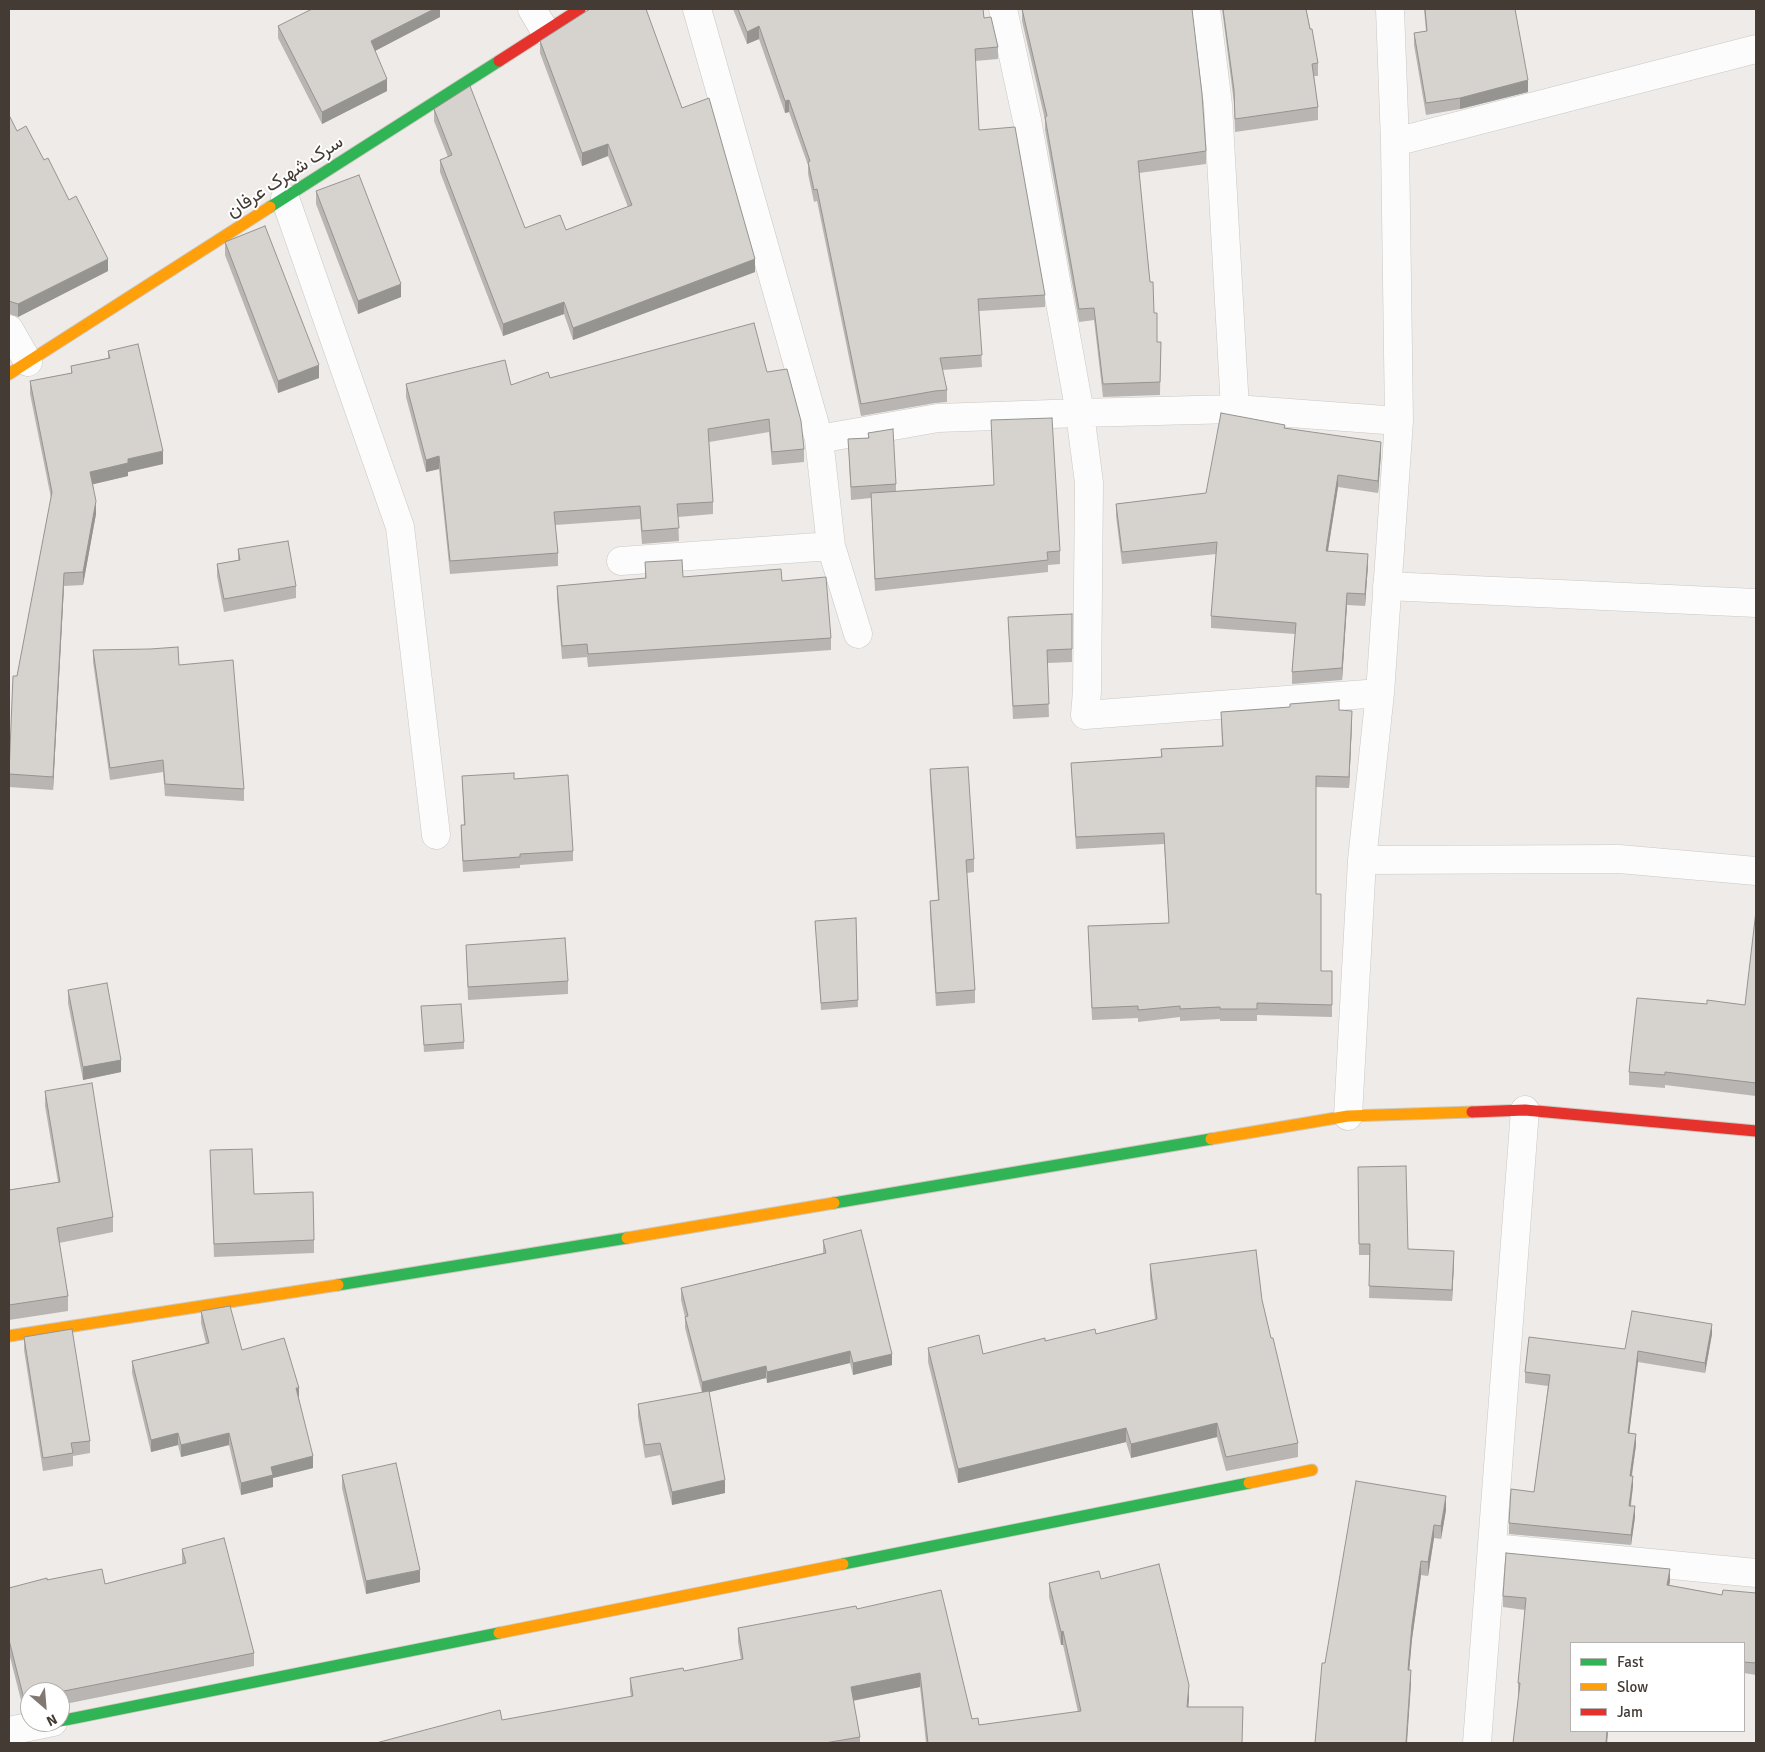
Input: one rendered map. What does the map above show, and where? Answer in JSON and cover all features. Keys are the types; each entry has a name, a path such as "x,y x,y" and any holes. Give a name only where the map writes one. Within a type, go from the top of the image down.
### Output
{"street":[{"name":"سرک شهرک عرفان","path":"19,368 285,198 539,20 580,9"},
{"path":"697,9 819,439 830,546 858,634"},
{"path":"1002,9 1027,120 1080,412 1089,483 1087,691 1085,715 1380,693"},
{"path":"1206,9 1218,105 1236,410"},
{"path":"1348,1116 1362,860 1380,693 1399,421 1395,142 1390,9"},
{"path":"1395,142 1756,49"},
{"path":"285,198 400,527 436,835"},
{"path":"9,330 19,368"},
{"path":"819,439 938,418 1080,412 1236,410 1399,421"},
{"path":"621,562 830,546"},
{"path":"1388,586 1756,602"},
{"path":"1362,860 1619,858 1756,871"},
{"path":"1477,1743 1525,1110"},
{"path":"9,1336 461,1266 1348,1116 1525,1110 1756,1132"},
{"path":"70,1718 1312,1470"},
{"path":"1493,1548 1756,1573"}],"building":[{"path":"312,9 434,9 371,41 387,79 322,112 278,26"},
{"path":"590,9 646,9 682,108 709,98 755,259 573,328 564,302 503,324 440,160 452,155 434,109 470,86 525,228 560,215 566,230 632,205 608,144 582,153 540,41"},
{"path":"738,9 983,9 984,18 991,17 998,47 975,49 979,130 1015,127 1045,295 978,299 982,355 940,358 947,390 861,404 817,189 814,190 808,162 810,161 789,100 785,101 759,26 747,32"},
{"path":"1022,9 1192,9 1202,94 1206,151 1138,161 1150,282 1153,282 1154,313 1157,313 1157,342 1161,342 1160,382 1103,384 1094,308 1079,309 1045,117 1047,116"},
{"path":"1223,9 1306,9 1310,29 1312,29 1318,63 1312,64 1318,107 1235,119 1234,90"},
{"path":"1425,9 1515,9 1528,80 1460,98 1426,103 1414,33 1427,31"},
{"path":"9,115 17,131 26,126 44,160 48,158 69,200 76,196 108,259 18,304 9,301"},
{"path":"359,175 401,284 358,301 316,191"},
{"path":"265,226 319,365 278,381 225,242"},
{"path":"754,323 767,372 787,369 801,421 804,449 772,452 769,419 708,429 713,502 677,504 679,528 642,531 640,506 554,512 558,553 450,561 439,456 426,460 406,384 505,360 511,385 548,372 550,378"},
{"path":"138,344 163,451 128,459 128,463 90,472 96,501 83,572 64,573 53,777 9,774 13,676 17,676 52,492 30,381 72,373 71,366 110,358 108,351"},
{"path":"1221,413 1285,425 1284,428 1381,442 1378,481 1338,475 1326,551 1368,554 1365,594 1347,593 1342,668 1292,672 1296,623 1211,616 1217,542 1122,552 1116,504 1206,493"},
{"path":"1052,418 1060,551 1047,552 1048,560 875,579 871,493 994,485 991,420"},
{"path":"893,429 896,484 851,487 848,439 869,438 868,433"},
{"path":"288,541 296,586 224,599 217,564 240,560 238,549"},
{"path":"682,560 683,577 781,569 782,581 826,577 831,638 588,654 587,644 562,646 557,586 646,578 645,562"},
{"path":"1072,614 1072,649 1047,650 1049,704 1013,706 1008,617"},
{"path":"178,647 179,665 233,660 244,789 165,784 163,760 110,768 93,650"},
{"path":"1339,700 1339,710 1352,711 1349,777 1316,776 1316,894 1321,894 1321,971 1332,971 1332,1005 1257,1003 1257,1009 1220,1009 1220,1007 1180,1009 1180,1006 1138,1010 1138,1006 1092,1008 1088,926 1169,923 1164,833 1076,837 1071,763 1162,757 1161,749 1223,746 1221,712 1290,707 1290,704"},
{"path":"968,767 974,859 966,860 975,990 936,993 930,901 939,900 930,769"},
{"path":"514,773 514,779 568,775 573,851 520,854 520,857 463,861 461,825 465,825 462,776"},
{"path":"1756,911 1756,1083 1665,1072 1665,1075 1629,1072 1637,998 1707,1004 1707,1000 1745,1005"},
{"path":"856,918 858,1000 821,1003 815,921"},
{"path":"565,938 568,981 468,987 466,945"},
{"path":"107,983 121,1060 83,1067 68,990"},
{"path":"461,1004 464,1042 424,1045 421,1006"},
{"path":"92,1083 113,1217 57,1228 68,1296 9,1305 9,1190 60,1182 45,1091"},
{"path":"252,1149 254,1194 313,1192 314,1240 214,1244 210,1150"},
{"path":"1406,1166 1408,1249 1454,1251 1452,1290 1369,1286 1370,1244 1359,1244 1358,1167"},
{"path":"861,1230 892,1354 853,1363 850,1351 767,1372 766,1366 702,1382 685,1317 688,1316 681,1288 826,1253 823,1240"},
{"path":"1256,1250 1262,1300 1298,1443 1226,1457 1217,1423 1131,1444 1126,1428 958,1469 928,1348 979,1335 983,1354 1045,1338 1045,1341 1095,1329 1096,1334 1157,1319 1150,1264"},
{"path":"230,1306 242,1350 284,1338 299,1388 296,1388 313,1456 271,1467 273,1475 241,1483 229,1433 181,1445 178,1433 151,1440 132,1361 209,1343 201,1311"},
{"path":"1632,1311 1712,1324 1705,1363 1638,1351 1628,1433 1636,1434 1630,1476 1633,1476 1629,1506 1635,1506 1631,1535 1509,1523 1511,1489 1534,1492 1550,1375 1525,1372 1529,1337 1625,1349"},
{"path":"72,1329 90,1441 71,1443 73,1453 43,1458 24,1337"},
{"path":"709,1391 725,1480 672,1492 660,1443 645,1445 638,1404"},
{"path":"396,1463 420,1570 366,1581 342,1475"},
{"path":"1356,1481 1446,1496 1441,1526 1434,1525 1428,1562 1421,1561 1408,1670 1411,1670 1406,1743 1315,1743 1322,1663 1325,1663"},
{"path":"224,1538 254,1653 70,1690 70,1682 20,1683 9,1640 9,1588 47,1578 47,1580 102,1569 105,1584 186,1563 182,1549"},
{"path":"1506,1553 1670,1569 1667,1585 1722,1595 1723,1590 1756,1593 1756,1663 1745,1662 1745,1642 1570,1642 1570,1732 1607,1732 1606,1743 1513,1743 1520,1683 1518,1683 1526,1598 1503,1596"},
{"path":"1159,1564 1189,1685 1187,1707 1243,1707 1242,1743 928,1743 920,1673 851,1687 860,1737 825,1743 376,1743 500,1710 502,1720 633,1696 630,1678 683,1668 684,1671 743,1659 738,1628 856,1606 857,1609 941,1590 972,1719 978,1718 979,1725 1081,1711 1063,1631 1061,1632 1049,1583 1099,1571 1101,1579"}],"traffic: fast":[{"path":"270,207 499,61"},
{"path":"834,1203 1211,1139"},
{"path":"338,1285 627,1238"},
{"path":"843,1564 1249,1483"},
{"path":"70,1719 499,1633"}],"traffic: slow":[{"path":"9,374 270,207"},
{"path":"1211,1139 1348,1116 1472,1112"},
{"path":"627,1238 834,1203"},
{"path":"9,1336 338,1285"},
{"path":"1249,1483 1312,1470"},
{"path":"499,1633 843,1564"}],"traffic: jam":[{"path":"499,61 580,9"},
{"path":"1472,1112 1525,1110 1756,1131"}]}
